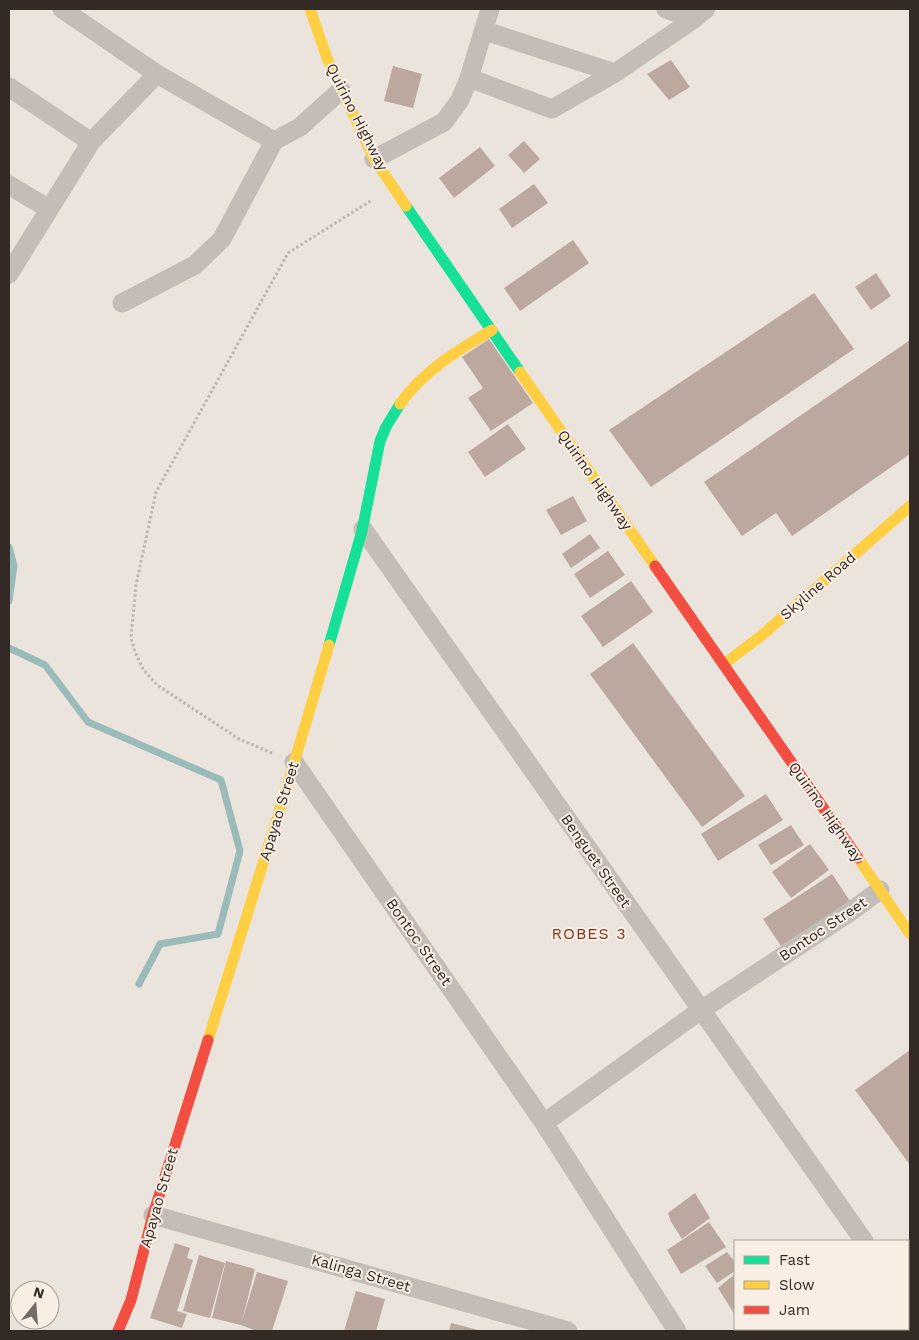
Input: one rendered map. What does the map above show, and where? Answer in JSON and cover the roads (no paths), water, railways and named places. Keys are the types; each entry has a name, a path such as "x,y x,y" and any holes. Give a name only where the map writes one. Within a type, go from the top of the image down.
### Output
{"main road":[{"name":"Quirino Highway","path":"310,9 327,58 374,159 910,934"},
{"name":"Apayao Street","path":"118,1331 131,1300 153,1215 294,762 363,530 378,447 392,415 412,389 441,363 467,344 492,330"},
{"name":"Skyline Road","path":"724,664 762,635 910,506"}],"street":[{"path":"62,9 157,74 274,141"},
{"path":"374,159 444,122 460,100 469,78 485,31 490,9"},
{"path":"666,9 700,14"},
{"path":"469,78 552,109 615,73 700,14"},
{"path":"485,31 615,73"},
{"path":"9,274 91,142 157,74"},
{"path":"9,87 91,142"},
{"path":"122,303 194,265 222,239 274,141 300,127 341,90"},
{"path":"9,185 49,209"},
{"name":"Benguet Street","path":"363,530 863,1240"},
{"name":"Bontoc Street","path":"294,762 544,1123 677,1331"},
{"name":"Bontoc Street","path":"544,1123 701,1010 850,912 880,890"},
{"name":"Kalinga Street","path":"153,1215 568,1331"}],"waterway":[{"path":"9,547 14,566 9,601"},
{"path":"9,648 45,665 88,722 221,780 240,851 218,934 160,944 139,984"}],"district":[{"name":"ROBES 3","path":"589,933"}]}
